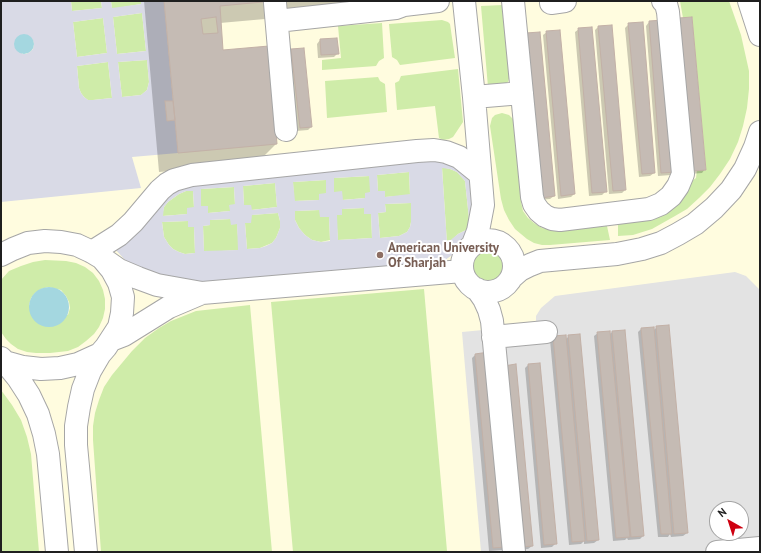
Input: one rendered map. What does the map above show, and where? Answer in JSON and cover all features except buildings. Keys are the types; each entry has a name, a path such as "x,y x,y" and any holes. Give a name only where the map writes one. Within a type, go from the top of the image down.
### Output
{"street":[{"path":"396,8 404,5 438,1"},
{"path":"513,1 532,197 534,204 545,216 560,220 649,209 660,204 671,196 678,186 683,174 668,12 666,4 663,1"},
{"path":"749,1 760,35"},
{"path":"286,130 276,12 396,8 409,10 464,4 475,102 483,205 478,231 473,244 464,257 462,271 471,285 486,292 495,291 520,270 540,261 617,254 642,249 661,243 678,234 695,224 714,208 731,190 744,169 755,147 760,132"},
{"path":"475,102 523,98"},
{"path":"97,255 134,222 160,190 171,182 192,175 402,152 434,150 446,152 459,157 480,174"},
{"path":"483,205 496,232 513,257 514,264 514,271 507,282 494,310 493,329"},
{"path":"473,244 486,240 492,240 507,248 540,261"},
{"path":"1,255 28,243 45,241 61,242 77,246 97,255 119,270 157,285 202,293 462,271"},
{"path":"86,552 76,446 78,407 90,371 119,327 123,297 119,283 112,270 97,255"},
{"path":"478,289 489,310 493,329 514,552"},
{"path":"3,360 23,367 35,369 60,368 78,364 169,308 202,293"},
{"path":"493,329 546,332"},
{"path":"3,360 18,378 29,395 38,414 44,434 48,454 57,552"},
{"path":"717,552 760,548"}],"shaded area":[{"name":"American University Of Sharjah","path":"1,1 760,1 760,552 1,552"},
{"path":"1,1 71,1 72,11 102,8 101,1 111,1 112,8 141,4 141,1 164,1 173,101 165,102 167,121 175,120 178,153 132,157 141,188 1,202","holes":["142,13 146,51 117,54 113,17","103,18 107,53 77,57 73,22","26,35 33,40 34,45 30,52 22,54","147,60 149,82 147,90 141,95 122,97 118,62","108,62 112,98 88,100 84,97 79,88 77,66"]},
{"path":"437,160 465,170 472,183 473,219 470,227 465,181 457,172 442,168 447,243 458,234 469,228 463,245 458,251 445,260 438,262 177,286 126,261 115,249 177,187","holes":["409,172 410,194 385,197 385,191 378,191 377,175","369,176 370,192 365,193 365,198 343,200 342,191 334,192 334,178","326,180 326,193 319,194 319,200 295,201 293,182","275,183 277,207 252,210 251,205 244,205 243,186","234,187 235,204 229,205 230,211 208,213 208,206 201,206 201,189","186,191 193,191 194,207 187,208 187,214 163,216 164,207 179,194","411,203 410,227 407,232 399,236 380,238 378,213 386,212 385,204","364,208 364,214 371,214 372,238 338,240 337,215 342,215 342,209","319,210 320,217 329,217 330,241 321,242 312,240 299,228 295,220 295,211","278,213 280,228 272,243 260,248 247,249 245,223 251,223 252,215","230,219 231,225 237,224 238,250 204,251 203,226 210,225 210,220","188,221 188,227 194,227 195,253 185,254 173,249 164,237 162,222"]},
{"path":"735,272 746,276 760,290 760,552 481,552 462,332 536,325 536,316 541,308 555,296"}],"green space":[{"path":"71,1 101,1 102,8 72,11"},
{"path":"111,1 141,1 141,4 112,9"},
{"path":"680,1 729,1 741,35 749,71 747,108 743,126 738,142 730,159 720,174 710,187 687,209 652,229 633,235 618,236 618,221 689,188 692,181 696,178 697,170 706,169 692,17 683,18"},
{"path":"503,5 509,78 508,82 504,86 488,87 481,6"},
{"path":"142,13 146,51 117,54 113,17"},
{"path":"103,18 107,53 77,57 73,22"},
{"path":"442,20 450,24 455,58 400,65 397,60 392,57 389,24"},
{"path":"382,23 384,58 379,61 376,66 322,70 322,60 341,58 338,26"},
{"path":"147,60 149,82 147,90 141,95 122,97 118,62"},
{"path":"108,62 112,98 88,100 81,93 79,88 77,66"},
{"path":"458,69 463,122 453,137 443,140 439,138 435,106 397,110 395,83 399,81 401,76"},
{"path":"378,77 380,81 385,84 387,112 327,118 325,81"},
{"path":"502,113 509,115 515,122 521,202 523,211 528,218 542,228 554,230 607,226 610,240 542,245 527,239 515,229 504,210 501,199 490,126 492,118 495,115"},
{"path":"442,167 457,172 465,181 470,228 458,234 447,244"},
{"path":"409,172 410,195 385,197 378,192 377,175"},
{"path":"370,176 370,192 365,198 342,200 334,192 334,178"},
{"path":"326,180 326,193 319,200 294,201 293,182"},
{"path":"275,183 277,207 251,210 244,205 243,186"},
{"path":"234,187 235,205 230,211 208,213 201,206 201,189"},
{"path":"186,191 193,191 194,208 188,214 162,216 164,207 168,202"},
{"path":"411,203 411,222 407,232 399,236 380,238 378,213 386,212 385,204"},
{"path":"364,208 371,213 372,238 338,240 336,215 342,215 342,209"},
{"path":"320,210 329,217 330,240 321,242 312,240 305,235 295,220 295,211"},
{"path":"278,213 280,228 272,243 260,248 247,249 245,223 251,223 251,215"},
{"path":"231,219 237,224 239,250 204,252 203,226 210,225 210,220"},
{"path":"188,221 194,227 195,253 185,254 173,249 169,245 164,237 162,222"},
{"path":"485,249 491,249 500,254 504,260 504,272 500,278 491,283 485,283 476,278 471,269 471,263 476,254"},
{"path":"45,260 76,263 93,273 99,281 105,299 103,318 94,334 78,347 68,351 50,353 27,352 18,349 11,344 1,332 1,280 9,271 33,262","holes":["48,287 61,290 69,302 70,308 68,315 29,305 31,298 41,289"]},
{"path":"424,289 447,551 293,552 271,302"},
{"path":"250,305 272,552 101,552 93,426 95,413 104,387 132,351 145,338 171,321 196,311"},
{"path":"1,390 21,420 31,454 39,552 1,552"}],"water":[{"path":"24,34 31,37 34,44 31,51 24,54 17,51 14,44 17,37"},
{"path":"53,287 60,290 66,296 69,307 68,315 60,324 53,327 45,327 38,324 30,315 29,303 32,296 41,288"}],"place":[{"name":"American University Of Sharjah","path":"380,255"}]}
